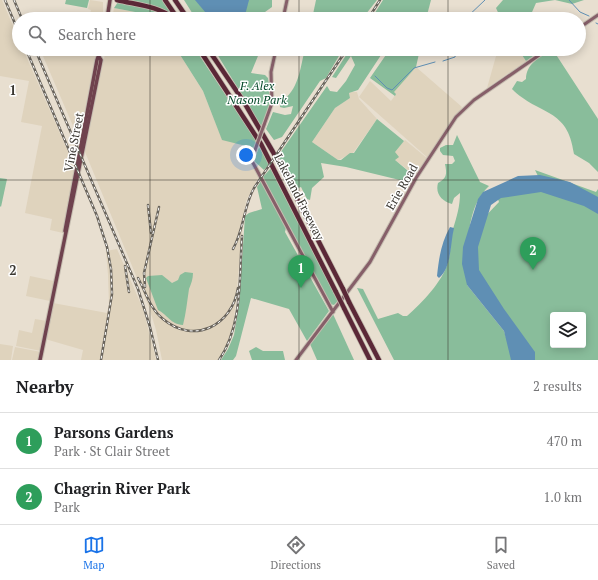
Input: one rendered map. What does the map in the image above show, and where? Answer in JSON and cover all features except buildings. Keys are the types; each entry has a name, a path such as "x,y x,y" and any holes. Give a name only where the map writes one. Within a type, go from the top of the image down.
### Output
{"highway":[{"path":"117,0 157,8 165,12"},
{"path":"165,0 173,12"},
{"path":"175,0 183,12"},
{"path":"178,0 184,12"},
{"name":"Lakeland Freeway","path":"204,56 261,144 370,360"},
{"name":"Lakeland Freeway","path":"213,56 244,102 273,152 379,360"}],"main road":[{"path":"108,12 110,0"},
{"name":"Vine Street","path":"40,360 94,75 99,56"}],"street":[{"path":"284,12 287,0"},
{"path":"586,23 598,15"},
{"path":"274,56 271,72 272,103 252,161 333,312"},
{"name":"Erie Road","path":"296,360 370,262 416,178 456,117 474,100 538,56"}],"shaded area":[{"path":"0,0 2,0 12,24 12,56 26,56 75,168 63,233 50,230 52,219 25,213 42,126 21,122 29,81 0,76"},
{"path":"90,0 103,2 103,12 91,12 91,10 88,9"},
{"path":"114,8 134,12 113,12"},
{"path":"43,56 95,56 79,140"},
{"path":"105,56 181,56 203,91 222,139 254,148 249,160 259,176 246,201 233,329 229,341 218,360 162,360 156,330 149,307 85,152"},
{"path":"496,56 523,56 526,61 487,88"},
{"path":"416,67 462,107 428,158 359,97 370,81 391,101 396,94 393,92"},
{"path":"357,92 359,99 377,119 353,153 338,160 312,142 335,108 350,98 349,93"},
{"path":"405,140 428,159 416,176 395,160 394,152"},
{"path":"117,249 143,309 156,360 81,360 83,350 45,339 53,303 107,313 109,305 106,251"},
{"path":"30,276 54,281 50,301 26,296"},
{"path":"35,319 47,321 41,351 16,346 19,330 32,333"},
{"path":"0,344 13,346 11,360 0,360"},
{"path":"15,347 41,352 39,360 12,360"}],"green space":[{"path":"66,0 89,0 87,8 65,4"},
{"path":"122,0 163,0 172,12 162,12"},
{"path":"184,0 272,0 272,7 265,12 192,12"},
{"path":"316,0 377,0 368,12 313,12"},
{"path":"383,0 431,0 428,12 375,12"},
{"path":"503,0 555,0 536,3 532,12 498,12 496,8"},
{"path":"555,0 584,0 572,4"},
{"path":"118,2 160,12 135,12 114,8"},
{"path":"181,56 200,56 255,139 256,142 254,148 222,140 203,91"},
{"name":"F. Alex Nason Park","path":"218,56 258,56 251,73 265,75 268,78 271,99 262,128"},
{"path":"303,56 339,56 326,78 320,81 282,137 274,140 266,129 273,112 285,115 291,114 293,106 284,108 280,107 280,102 291,92 300,71"},
{"path":"346,56 351,56 336,78 332,77"},
{"path":"351,56 380,56 358,90 349,93 350,98 335,108 312,142 338,160 341,160 350,153 354,153 377,119 404,141 395,152 399,157 395,160 413,175 408,182 346,167 321,163 324,177 312,188 310,200 307,199 301,187 296,189 278,156 327,86 330,91 337,92 346,81 355,65"},
{"path":"385,56 418,56 416,67 394,92 396,94 395,96 370,78"},
{"path":"523,56 533,56 526,61"},
{"path":"542,56 557,56 598,119 598,172 589,163 574,154 571,139 566,128 559,120 522,98 512,89 517,81 522,82 526,79 528,69"},
{"path":"457,135 480,182 489,186 475,207 471,219 468,246 467,285 504,331 508,343 516,338 470,285 478,224 499,202 495,191 540,180 535,170 596,192 598,189 598,360 394,360 357,288 363,289 378,319 398,313 403,316 407,316 419,305 442,277 450,254 452,233 457,215 460,193 454,198 452,204 442,199 438,194 438,183 446,175 445,164 452,164 455,161 453,156 443,155 440,151 440,148 446,145 453,145"},
{"path":"259,147 269,164 264,170 254,161"},
{"path":"271,168 338,301 334,305 330,304 263,177"},
{"path":"0,178 7,179 1,207 0,206"},
{"path":"261,181 286,228 285,232 329,311 307,341 289,309 251,298 236,356 233,360 221,360 234,335 239,305 245,216 249,213 262,209 257,187"},
{"path":"185,272 193,273 183,325 175,323 158,310 146,278 148,276 162,275 172,283 178,280 180,275"},
{"path":"333,314 354,360 317,360 310,344"},
{"path":"256,347 263,351 283,351 285,360 252,360 249,351"}],"water":[{"path":"195,0 249,0 246,12 205,12"},
{"path":"540,175 570,182 598,197 598,214 584,206 541,192 501,198 491,205 478,247 479,270 504,309 535,352 535,360 511,360 504,331 467,285 462,264 463,247 478,199 483,192 518,176"},
{"path":"450,227 454,228 450,255 446,268 439,278 437,276 441,251 444,239"}],"waterway":[{"path":"472,12 485,0"},
{"path":"569,0 580,12"},
{"path":"443,61 455,56"},
{"path":"375,76 387,88 392,90 414,68 435,62"}],"railway":[{"path":"5,0 12,16"},
{"path":"14,0 19,12"},
{"path":"372,12 380,0"},
{"path":"29,56 97,216 107,247 111,269 112,294 101,360"},
{"path":"38,56 138,289 150,327 158,360"},
{"path":"233,249 237,242 250,196 254,188 342,56"},
{"path":"148,205 151,233"},
{"path":"145,287 144,273 159,207"},
{"path":"219,360 227,346 236,316 240,284 242,236"},
{"path":"125,266 129,292"},
{"path":"138,278 151,305 159,315 175,327 187,330 199,331 210,328 220,321 228,313 238,288"}],"place":[{"name":"Chagrin River Park","path":"533,270"},
{"name":"Parsons Gardens","path":"301,288"}]}
